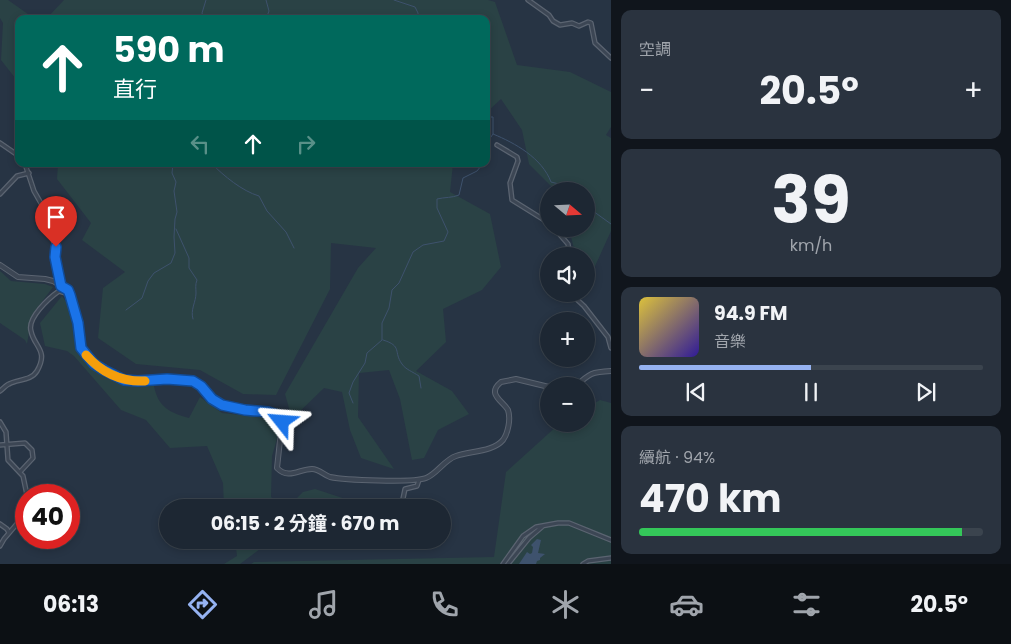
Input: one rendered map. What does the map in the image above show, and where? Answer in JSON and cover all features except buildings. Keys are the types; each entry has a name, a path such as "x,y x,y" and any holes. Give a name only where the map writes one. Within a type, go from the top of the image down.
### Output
{"street":[{"path":"528,0 549,15 553,21 560,24 572,23 579,26 588,22 591,23 595,43 611,58"},
{"path":"0,143 15,153"},
{"path":"497,145 518,160 510,183 512,200 540,217"},
{"path":"26,167 34,191 46,212 56,247 55,257 61,286"},
{"path":"0,194 16,176 29,173"},
{"path":"0,265 18,277 44,279 68,290 78,323 81,348 94,364 114,376 131,381 190,380 197,382 212,399 222,405 268,412 280,416 282,422 277,468 284,474 290,475 314,469 327,476 336,478 402,481 428,478 455,456 494,446 502,440 508,430 509,421 508,410 496,394 496,389 500,382 516,379 540,385"},
{"path":"0,391 9,384 26,379 37,371 41,359 41,350 32,336 31,324 38,312 58,291 70,295"},
{"path":"579,302 608,337 611,348"},
{"path":"585,377 591,374 611,371"},
{"path":"0,422 6,432 8,460 20,472 26,484"},
{"path":"0,445 25,443 32,450 33,458 20,472"},
{"path":"403,499 405,489 417,486 419,480"},
{"path":"503,564 523,536 536,527 548,524 569,523 611,540"},
{"path":"0,524 8,528 9,533"},
{"path":"508,564 529,538 548,524"},
{"path":"0,546 15,526"},
{"path":"583,564 588,561 611,558"}],"green space":[{"path":"0,0 8,0 29,15 15,15 15,78 1,60 3,23 0,18"},
{"path":"64,0 488,0 495,2 517,65 570,72 611,92 611,127 606,135 611,138 611,231 595,266 595,247 574,247 571,238 595,238 595,182 547,182 529,164 522,130 501,99 490,109 490,15 50,15"},
{"path":"58,167 453,167 450,192 490,214 501,267 482,290 443,309 446,342 416,371 452,391 469,414 438,430 424,458 412,460 400,399 389,370 359,373 358,417 394,469 361,458 350,430 342,392 324,388 292,419 285,394 358,268 376,248 331,243 330,289 276,395 243,394 200,370 136,364 98,338 103,288 125,272 82,240 91,223 57,179"},
{"path":"0,271 11,281 45,284 53,287 32,315 27,344 25,340 0,323"},
{"path":"62,296 70,307 77,350 97,370 124,386 154,386 158,399 166,408 176,414 189,418 200,397 222,413 272,418 280,428 272,456 271,497 273,499 224,499 223,483 207,446 170,448 146,420 121,410 74,356 67,351 45,346 40,323"},
{"path":"600,400 611,403 611,564 251,564 254,562 494,557 506,472 550,432 595,432 595,403"},
{"path":"315,489 346,499 296,499 303,492"},
{"path":"236,549 260,549 240,564 224,564 237,556"}],"water":[{"path":"537,539 541,540 538,553 545,554 536,564 519,564 527,552 532,553 533,547 531,545"}],"waterway":[{"path":"203,15 206,0"},
{"path":"266,0 269,11 268,15"},
{"path":"394,0 415,7 418,15"},
{"path":"490,117 493,117 493,134 527,152 547,173 551,182"},
{"path":"490,138 493,134"},
{"path":"126,310 142,298 148,281 154,273 171,263 175,253 174,237 177,212 174,191 176,182 172,173 173,167"},
{"path":"215,167 246,191 259,196 267,211 286,232 294,248"},
{"path":"353,403 349,393 353,382 365,363 367,353 382,340 382,323 389,308 392,290 399,283 413,252 423,245 444,241 448,232 437,208 437,199 459,195 463,178 477,171 480,167"},
{"path":"595,212 611,224"},
{"path":"176,229 189,258 189,268 197,280 192,312 193,319"},
{"path":"383,340 395,347 403,366 419,376 421,388"}],"slow traffic":[{"path":"86,355 94,364 114,376 124,380 145,381"}],"route":[{"path":"56,247 55,257 61,286 68,290 70,295 78,323 81,348 94,364 124,380 167,379 197,382 212,399 222,405 229,408 268,412 280,416 282,422"}]}
